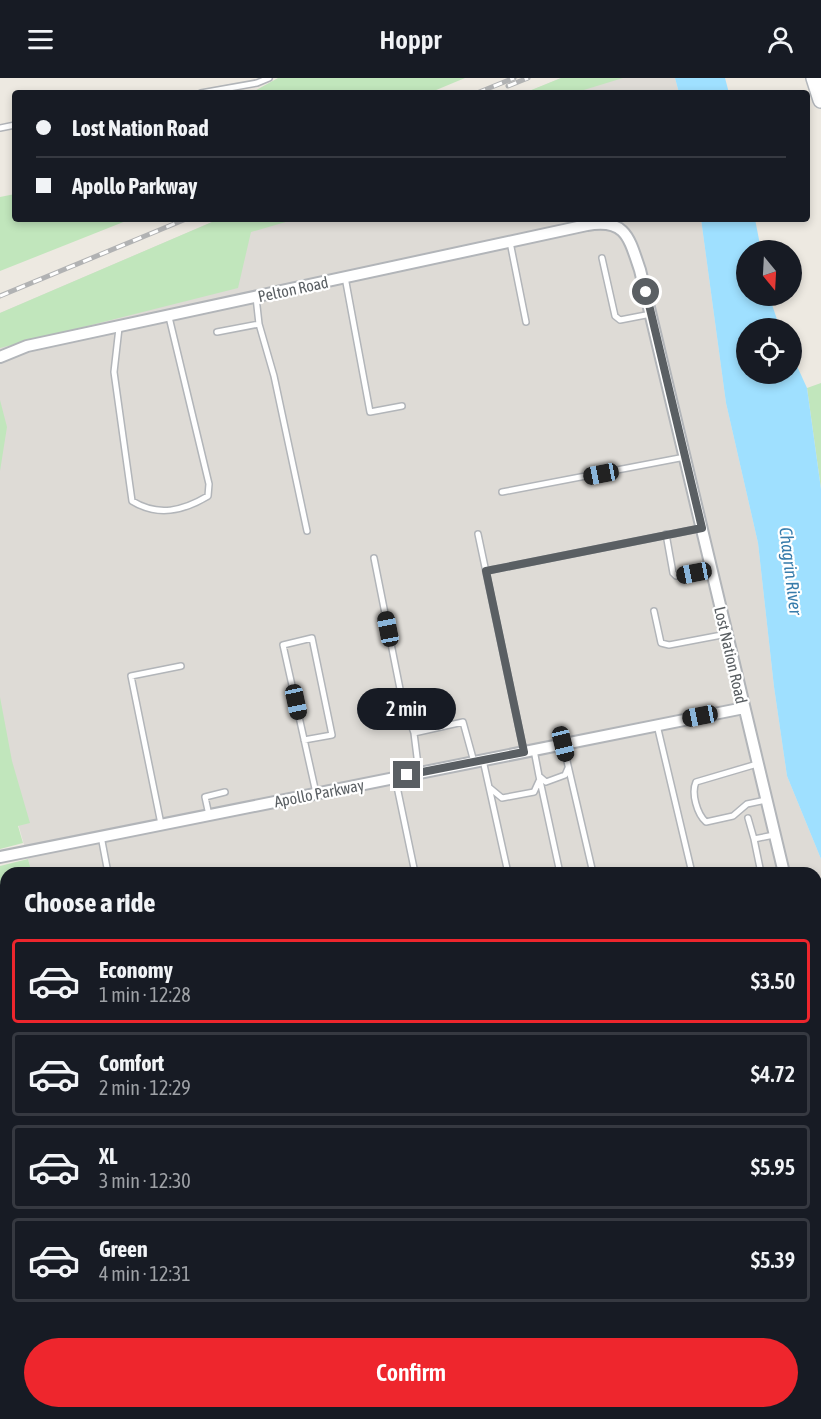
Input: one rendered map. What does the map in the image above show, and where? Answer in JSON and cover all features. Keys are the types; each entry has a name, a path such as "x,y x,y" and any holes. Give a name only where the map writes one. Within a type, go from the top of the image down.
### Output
{"street":[{"path":"814,78 821,100"},
{"name":"Lost Nation Road","path":"587,225 605,222 625,232 640,270 783,867"},
{"name":"Pelton Road","path":"0,357 27,346 119,328 587,225"},
{"name":"Apollo Parkway","path":"0,856 744,708"}],"lane":[{"path":"218,90 257,83 270,78"},
{"path":"510,242 526,322"},
{"path":"602,258 615,316 620,320 651,314"},
{"path":"345,278 370,412 402,406"},
{"path":"256,297 259,324 274,376 307,531"},
{"path":"119,328 114,372 132,501 147,510 191,506 208,496 209,484 169,317"},
{"path":"217,332 259,324"},
{"path":"502,492 685,458"},
{"path":"486,571 702,528"},
{"path":"478,534 529,751 539,776 559,867"},
{"path":"666,534 673,573 676,576 711,569"},
{"path":"374,558 402,699 414,733 419,773"},
{"path":"654,611 661,643 669,645 727,634"},
{"path":"304,740 332,735 312,638 284,645 304,740 316,793"},
{"path":"161,824 131,676 181,666"},
{"path":"414,733 463,722 489,787 507,867"},
{"path":"657,725 691,867"},
{"path":"563,744 592,867"},
{"path":"758,764 696,782 693,787 700,816 706,822 733,816 747,804 768,799"},
{"path":"539,776 546,782 560,779 565,776 568,766"},
{"path":"489,787 502,798 534,792 539,776"},
{"path":"395,777 414,867"},
{"path":"209,815 205,797 225,792"},
{"path":"748,818 760,867"},
{"path":"754,839 776,834"},
{"path":"101,836 107,867"}],"shaded area":[{"path":"561,78 675,78 678,90 532,90"},
{"path":"212,222 701,222 726,403 758,543 774,687 787,776 821,859 821,867 30,867 0,760 0,313"}],"green space":[{"path":"278,78 465,78 436,90 256,90"},
{"path":"561,78 623,78 584,90 531,90"},
{"path":"12,195 12,222 123,222 0,271 0,197"},
{"path":"212,222 286,222 251,232 238,288 0,348 0,313"},
{"path":"821,383 821,489 807,388"},
{"path":"0,400 7,427 0,471"},
{"path":"0,697 12,761 30,823 18,826 23,843 0,849"},
{"path":"28,859 30,867 0,867"}],"water":[{"path":"675,78 725,78 728,90 678,90"},
{"name":"Chagrin River","path":"701,222 756,222 759,240 736,240 736,306 772,306 777,318 736,318 736,384 802,384 802,377 807,388 821,489 821,859 787,776 774,687 758,543 726,403"}],"railway":[{"path":"484,90 514,78"},
{"path":"508,86 528,78"},
{"path":"0,296 179,222"}],"route":[{"path":"407,775 524,752 486,571 531,560 702,528 646,292"}]}
